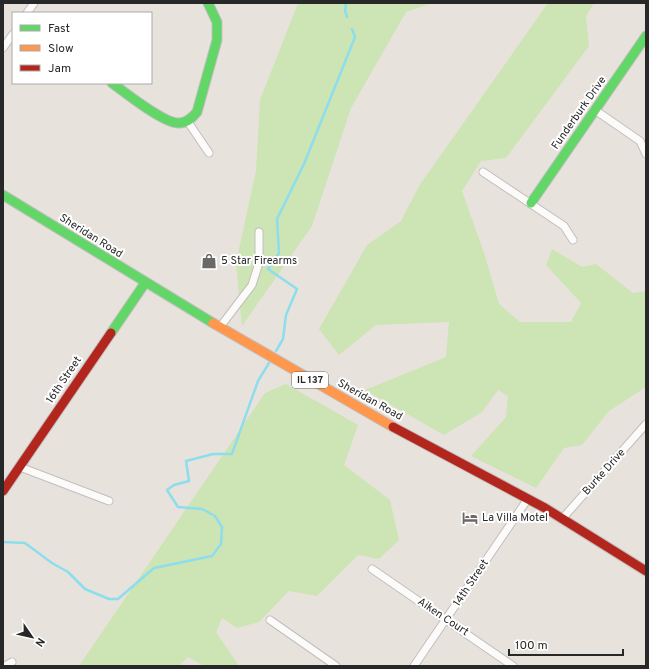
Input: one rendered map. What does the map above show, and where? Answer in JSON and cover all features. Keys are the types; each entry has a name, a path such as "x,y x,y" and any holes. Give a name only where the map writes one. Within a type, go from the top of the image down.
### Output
{"main road":[{"path":"113,84 167,121 175,124 188,122 197,112 200,104 217,40 217,22 208,3"},
{"name":"Funderburk Drive","path":"531,203 646,36"},
{"name":"Sheridan Road","path":"3,194 145,283 220,327 358,407 562,519 620,553 646,571"},
{"name":"16th Street","path":"3,491 145,283"}],"street":[{"path":"28,12 34,3"},
{"path":"3,48 12,35"},
{"path":"595,110 640,141 646,154"},
{"path":"188,122 210,153"},
{"path":"483,172 564,226 573,240"},
{"path":"220,327 252,285 259,263 259,232"},
{"name":"Burke Drive","path":"562,519 646,424"},
{"path":"20,466 109,501"},
{"name":"14th Street","path":"414,666 527,500"},
{"name":"Aiken Court","path":"372,569 513,666"},
{"path":"270,620 336,666"},
{"path":"5,666 12,662"}],"green space":[{"path":"298,3 432,3 406,12 351,108 312,226 242,326 236,263 256,171 260,100"},
{"path":"548,3 594,3 586,16 589,46 506,158 481,161 462,191 485,256 499,304 520,322 571,322 581,303 546,265 552,249 582,267 596,264 633,293 646,291 646,387 609,411 582,445 564,448 536,488 471,456 506,417 508,396 498,390 482,412 444,435 365,390 446,357 449,322 376,325 339,355 319,329 367,245 401,221 419,186"},
{"path":"286,384 358,425 344,465 390,500 399,540 379,559 358,555 317,596 289,591 259,622 237,628 222,618 216,632 239,666 204,666 188,657 179,666 79,666 265,393"}],"waterway":[{"path":"346,3 345,11 347,17"},
{"path":"276,351 283,339 286,315 297,289 268,269 279,253 277,219 304,164 355,37 352,29"},
{"path":"3,542 25,543 52,563 68,572 85,589 109,599 118,599 154,568 212,556 221,544 222,527 215,516 202,509 178,507 167,490 174,485 189,481 186,461 213,454 232,454 258,381 269,363"}],"traffic: fast":[{"path":"113,84 164,119 179,123 187,121 191,118 197,112 217,40 217,22 208,3"},
{"path":"531,203 646,36"},
{"path":"3,195 213,323"},
{"path":"111,333 145,283"}],"traffic: slow":[{"path":"213,323 393,427"}],"traffic: jam":[{"path":"3,491 111,333"},
{"path":"393,427 545,508 646,571"}],"place":[{"name":"5 Star Firearms","path":"209,261"},
{"name":"La Villa Motel","path":"470,518"}]}
